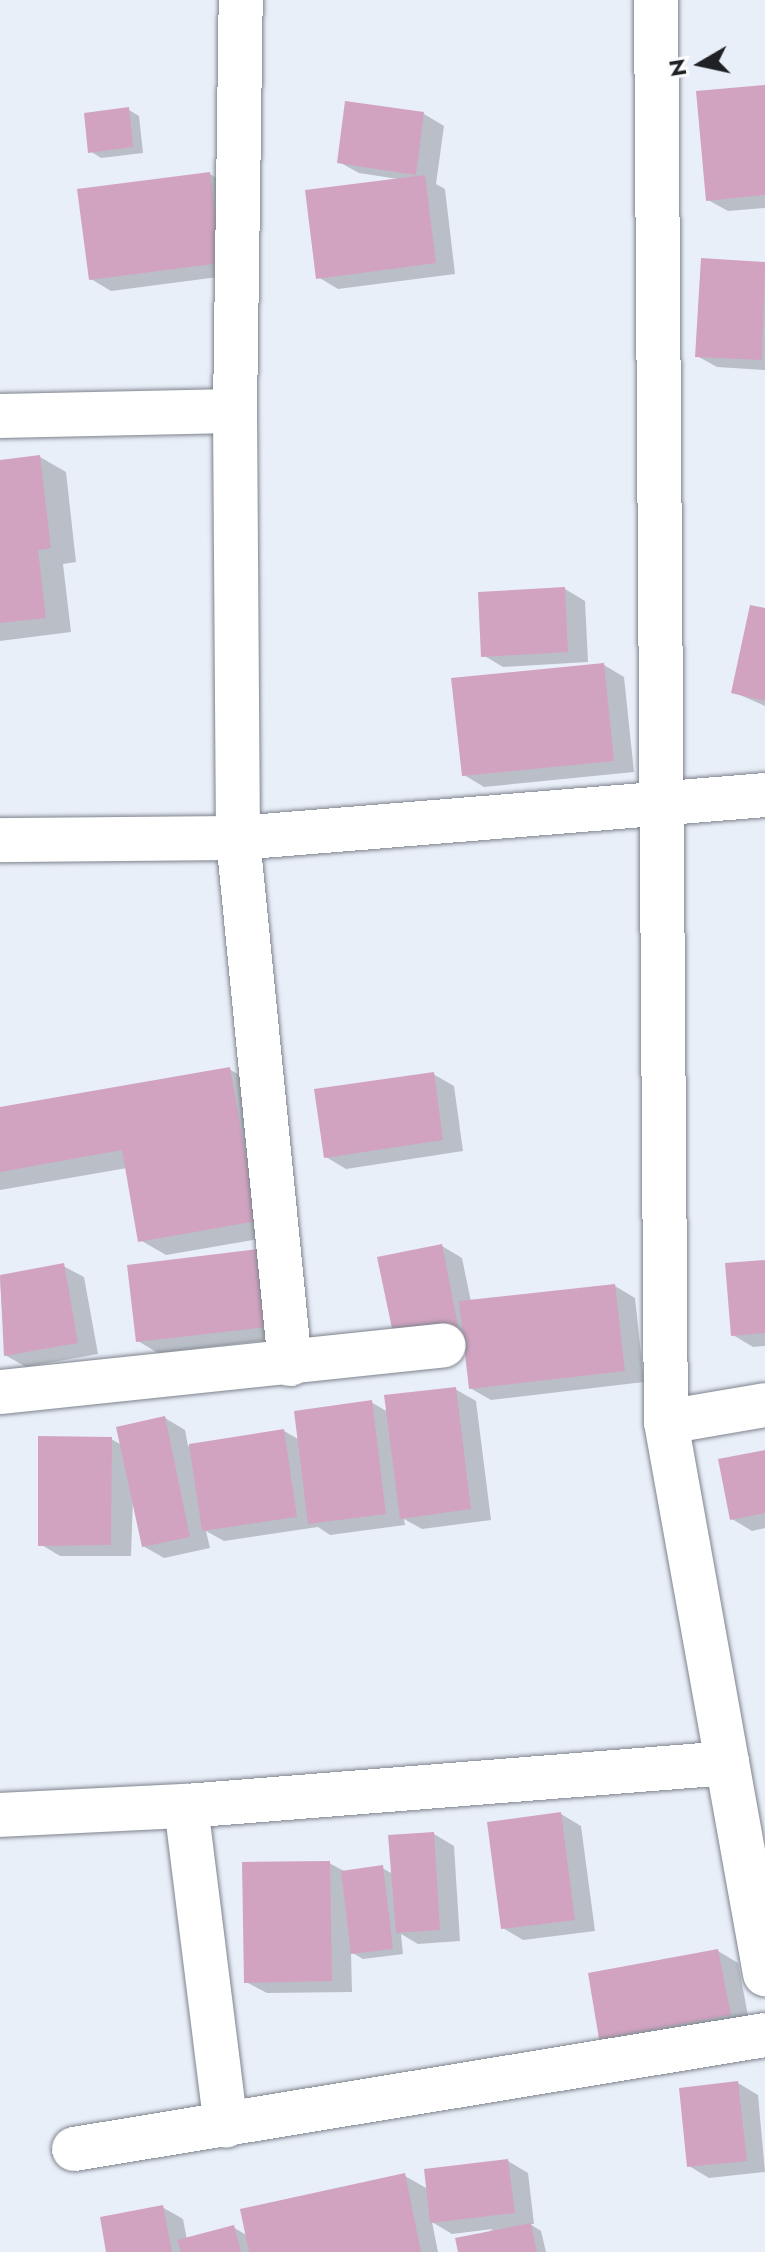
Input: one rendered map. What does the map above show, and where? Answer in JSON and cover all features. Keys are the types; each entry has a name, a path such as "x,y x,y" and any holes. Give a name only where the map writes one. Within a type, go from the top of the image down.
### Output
{"street":[{"path":"241,0 235,411 238,838 290,1364"},
{"path":"656,0 666,1422 765,1974"},
{"path":"0,416 235,411"},
{"path":"0,840 238,838 663,800 765,795"},
{"path":"0,1392 290,1364 444,1345"},
{"path":"666,1422 765,1405"},
{"path":"0,1815 186,1806 727,1763"},
{"path":"186,1806 226,2126"},
{"path":"74,2149 765,2035"}],"building":[{"path":"765,85 765,195 706,201 696,91"},
{"path":"345,101 424,112 416,175 337,163"},
{"path":"129,107 133,147 88,153 84,113"},
{"path":"210,172 221,263 89,280 77,189"},
{"path":"425,175 436,263 316,279 305,190"},
{"path":"701,258 765,262 762,360 695,357"},
{"path":"40,455 51,548 38,550 46,618 0,623 0,460"},
{"path":"565,587 568,652 481,657 478,592"},
{"path":"750,605 765,608 765,701 731,693"},
{"path":"604,663 614,761 462,776 451,678"},
{"path":"230,1067 257,1221 138,1242 122,1150 0,1172 0,1107"},
{"path":"434,1072 443,1140 324,1158 314,1089"},
{"path":"442,1244 458,1326 394,1338 377,1257"},
{"path":"267,1248 276,1326 136,1342 127,1265"},
{"path":"765,1260 765,1333 731,1336 725,1263"},
{"path":"64,1263 78,1343 4,1356 0,1275"},
{"path":"615,1284 625,1371 469,1389 459,1301"},
{"path":"456,1387 471,1509 400,1519 384,1395"},
{"path":"372,1400 386,1514 308,1524 294,1411"},
{"path":"165,1416 190,1537 142,1547 116,1427"},
{"path":"284,1429 297,1517 202,1531 189,1444"},
{"path":"38,1436 112,1437 111,1545 38,1546"},
{"path":"765,1450 765,1513 730,1520 718,1459"},
{"path":"561,1812 575,1920 501,1929 487,1822"},
{"path":"434,1832 440,1930 396,1933 388,1835"},
{"path":"330,1861 332,1981 244,1983 242,1862"},
{"path":"383,1865 393,1949 351,1954 341,1871"},
{"path":"718,1949 731,2015 599,2039 588,1973"},
{"path":"738,2081 747,2161 687,2167 679,2088"},
{"path":"508,2159 515,2213 430,2223 424,2169"},
{"path":"405,2173 421,2252 249,2252 240,2209"},
{"path":"163,2205 172,2252 106,2252 100,2217"},
{"path":"531,2223 537,2252 458,2252 455,2238"},
{"path":"234,2225 241,2252 181,2252 177,2240"}]}
